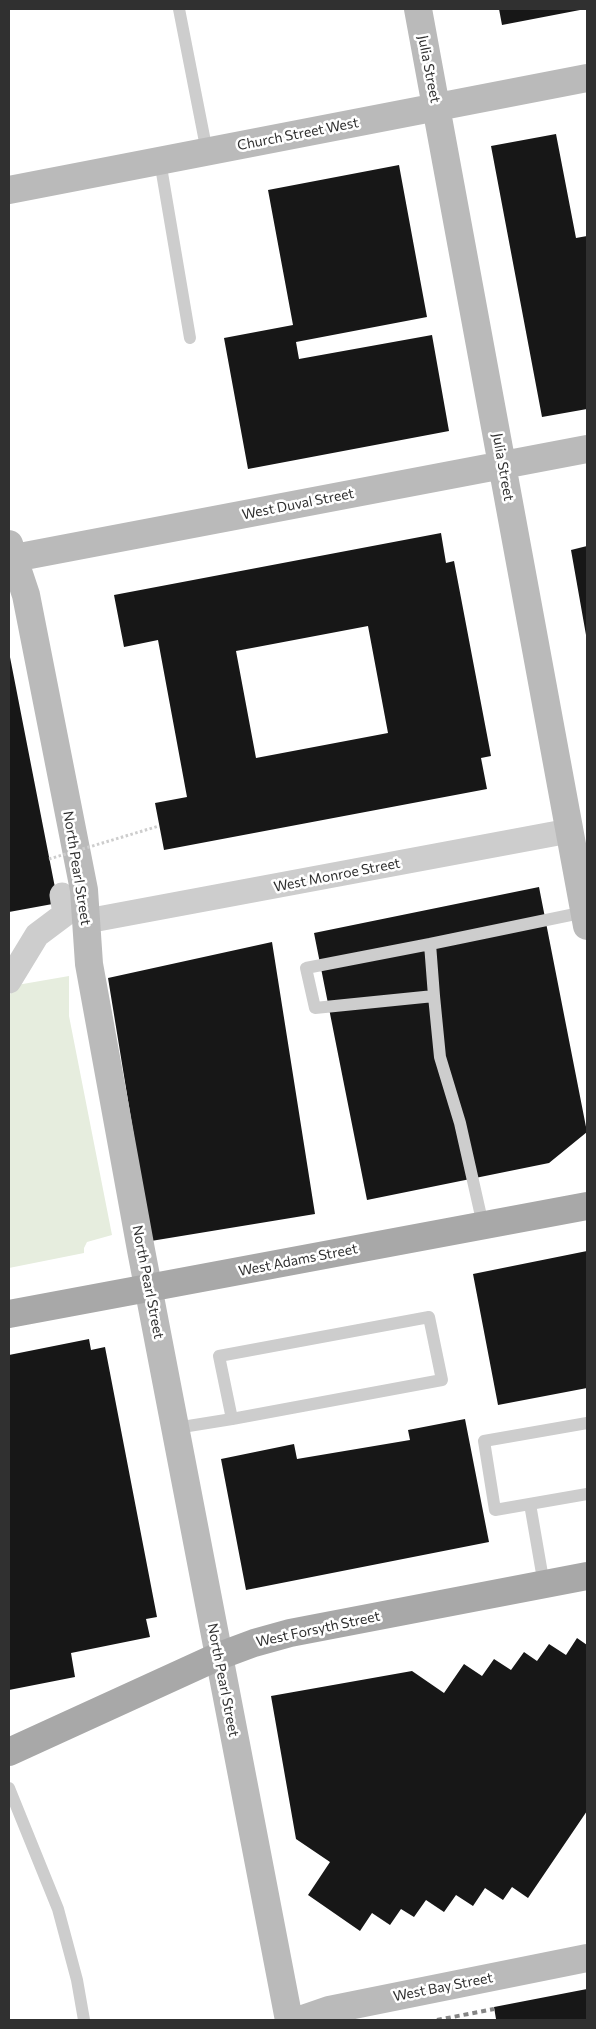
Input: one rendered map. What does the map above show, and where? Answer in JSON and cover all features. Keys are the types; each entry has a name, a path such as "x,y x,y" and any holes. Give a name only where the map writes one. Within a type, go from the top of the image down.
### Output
{"main road":[{"name":"West Adams Street","path":"9,1314 587,1206"},
{"name":"West Forsyth Street","path":"9,1752 219,1656 254,1643 290,1633 587,1576"}],"street":[{"name":"Julia Street","path":"418,9 502,465 578,829 586,919"},
{"name":"Church Street West","path":"9,190 587,78"},
{"name":"West Duval Street","path":"10,553 587,449"},
{"name":"North Pearl Street","path":"10,553 26,596 84,890 89,964 289,2020"},
{"name":"West Monroe Street","path":"87,921 578,829"},
{"path":"9,981 37,935 64,914 62,895"},
{"name":"West Bay Street","path":"300,2020 329,2010 587,1958"}],"lane":[{"path":"179,9 207,152"},
{"path":"160,161 190,338"},
{"path":"434,996 315,1008 306,968 430,944 586,919"},
{"path":"430,944 440,1057 460,1123 483,1225"},
{"path":"176,1428 232,1419 442,1380 430,1317 219,1356 232,1419"},
{"path":"587,1423 484,1441 495,1510 587,1494"},
{"path":"530,1504 544,1585"},
{"path":"9,1788 58,1909 77,1980 84,2020"}],"path":[{"path":"50,858 159,826"}],"green space":[{"path":"69,976 69,1016 112,1235 87,1242 84,1253 9,1268 9,996 17,985"}],"building":[{"path":"499,9 580,9 580,10 502,25"},
{"path":"556,134 576,238 587,236 587,409 542,417 491,146"},
{"path":"399,165 427,317 296,342 299,359 432,335 449,431 248,469 224,338 293,325 268,190"},
{"path":"441,533 446,563 454,561 491,756 481,758 487,789 164,850 155,803 187,797 158,640 124,647 114,595","holes":["368,626 388,733 256,758 236,651"]},
{"path":"587,546 587,635 586,635 571,550"},
{"path":"9,652 58,903 9,912"},
{"path":"539,887 587,1132 549,1163 367,1200 314,933"},
{"path":"272,942 315,1214 151,1241 108,978"},
{"path":"587,1251 587,1388 498,1405 473,1274"},
{"path":"89,1339 91,1350 105,1347 157,1617 146,1619 150,1637 71,1653 75,1677 9,1690 9,1355"},
{"path":"465,1419 489,1542 246,1590 221,1459 294,1444 297,1459 410,1440 408,1430"},
{"path":"577,1638 587,1645 587,1811 528,1898 512,1887 503,1900 485,1888 473,1906 456,1895 444,1912 426,1900 414,1917 401,1909 390,1925 372,1913 360,1931 308,1895 330,1862 296,1839 271,1696 412,1671 444,1693 464,1664 482,1676 494,1659 511,1670 524,1652 537,1661 549,1644 566,1655"},
{"path":"587,1989 587,2020 492,2020 496,2019 494,2007"}],"railway":[{"path":"437,2020 494,2009"}]}
